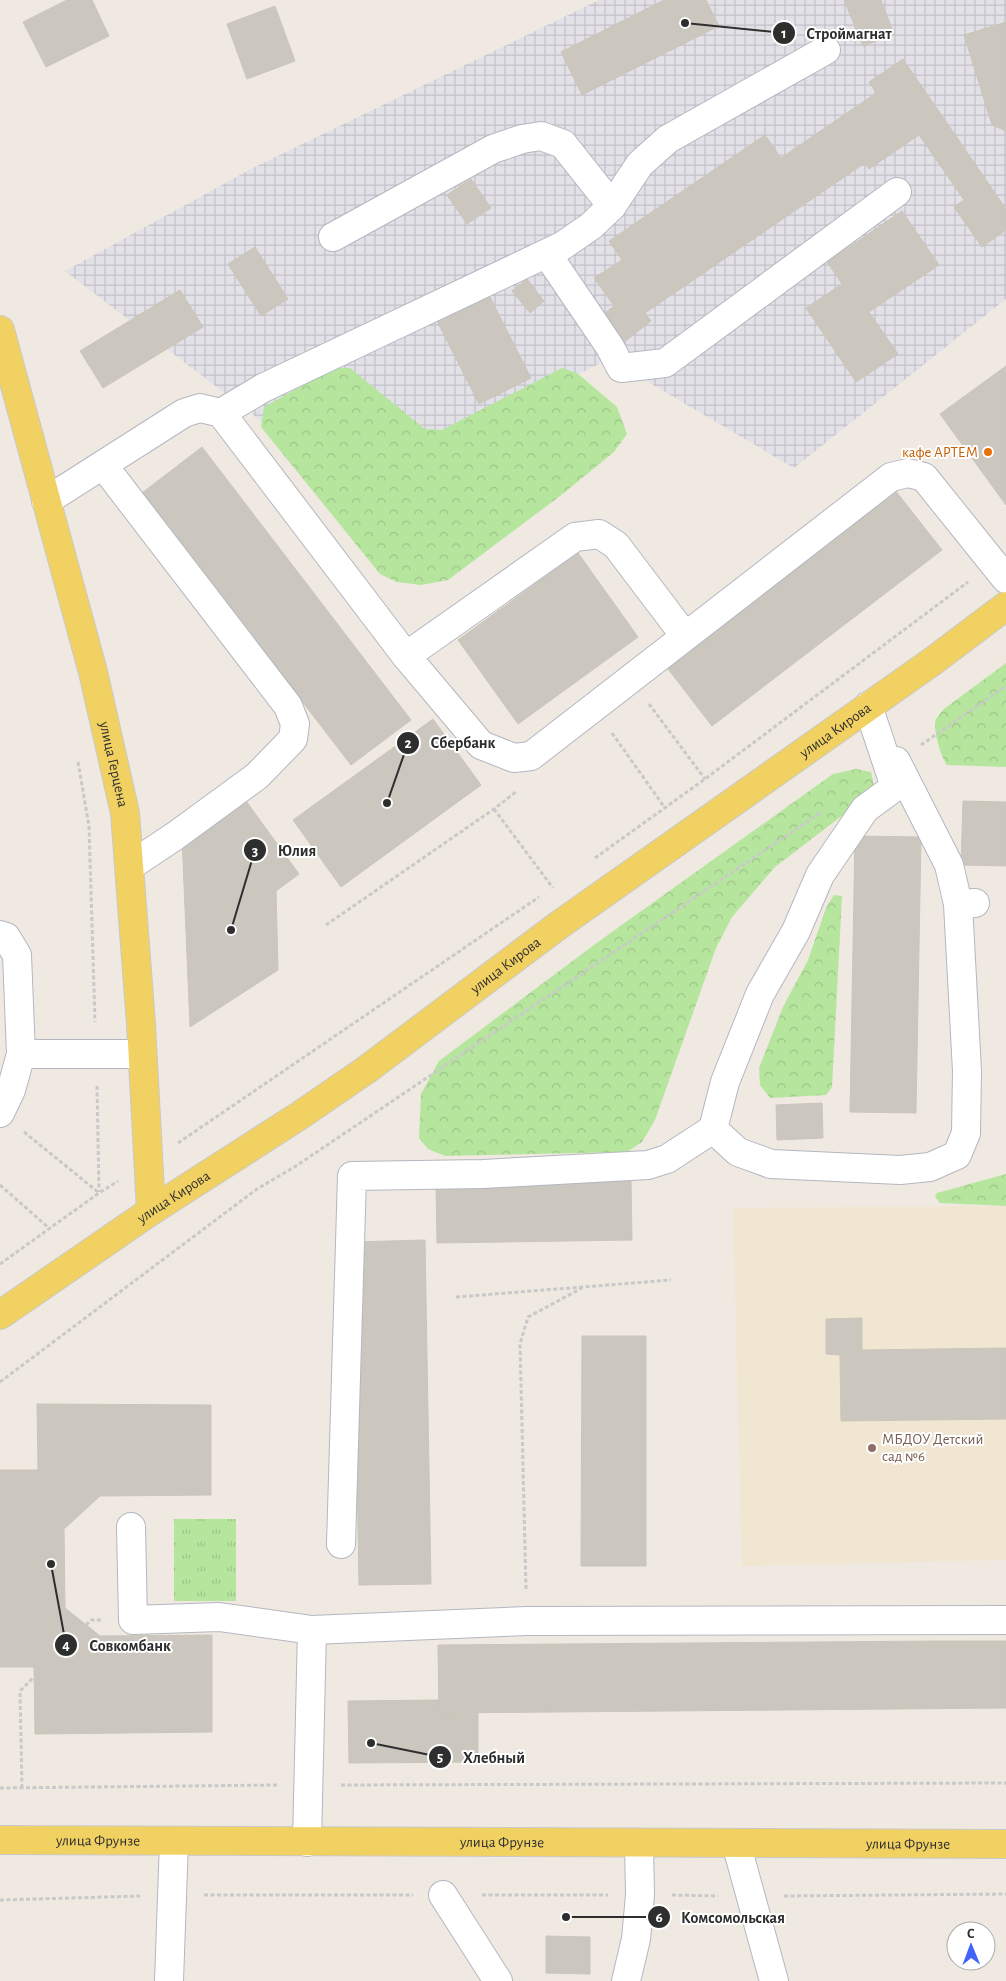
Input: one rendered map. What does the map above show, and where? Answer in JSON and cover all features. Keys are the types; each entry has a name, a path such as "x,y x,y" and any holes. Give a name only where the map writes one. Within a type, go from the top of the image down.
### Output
{"main road":[{"name":"улица Герцена","path":"0,330 93,672 125,814 130,866 151,1211"},
{"name":"улица Кирова","path":"0,1315 151,1211 299,1116 366,1070 559,925 1006,606"},
{"name":"улица Фрунзе","path":"0,1840 1006,1844"}],"lane":[{"path":"222,414 263,388 547,254 591,226 612,206 640,164 668,138 826,50"},
{"path":"333,237 493,149 522,139 541,136 564,144 612,206"},
{"path":"547,254 610,347 620,368 665,363 897,192"},
{"path":"46,501 184,413 200,408 222,414 406,656 481,745 514,758 531,756 891,477 908,473 924,477 1000,571"},
{"path":"103,465 288,706 295,724 293,739 257,776 175,836 130,866"},
{"path":"406,656 575,537 599,534 616,545 685,636"},
{"path":"713,1129 738,1152 771,1164 900,1170 930,1167 957,1156 966,1133 966,903 949,865 868,706"},
{"path":"341,1544 352,1176 483,1174 648,1165 667,1159 713,1129 725,1082 760,994 796,931 820,875 864,809 895,788 868,706"},
{"path":"0,935 6,937 17,955 21,1054 11,1090 0,1113"},
{"path":"21,1054 142,1054"},
{"path":"131,1527 133,1620 219,1617 312,1630 527,1621 1006,1620"},
{"path":"307,1842 312,1630"},
{"path":"169,1981 174,1842"},
{"path":"736,1842 774,1981"},
{"path":"626,1981 636,1939 640,1895 639,1844"},
{"path":"444,1895 498,1981"}],"path":[{"path":"593,859 1000,571"},
{"path":"631,679 705,779"},
{"path":"918,747 1006,686"},
{"path":"594,708 665,808"},
{"path":"326,925 494,809 520,788 526,776 531,756"},
{"path":"78,758 88,826 99,1193"},
{"path":"0,1382 257,1190 296,1166 827,808"},
{"path":"494,809 553,888 561,882"},
{"path":"147,1164 544,894"},
{"path":"0,1113 99,1193"},
{"path":"0,1185 50,1229"},
{"path":"0,1264 99,1193"},
{"path":"456,1297 671,1280"},
{"path":"527,1621 520,1344 528,1317 582,1288"},
{"path":"22,1788 20,1690 34,1677"},
{"path":"0,1788 1006,1783"},
{"path":"0,1900 172,1895 750,1896 1006,1894"}],"shaded area":[{"path":"599,0 1006,0 1006,299 794,468 609,359 350,489 65,271 251,169"},
{"name":"МБДОУ Детский сад №6","path":"1006,1206 1006,1560 742,1566 733,1208"}],"green space":[{"path":"334,368 350,368 425,429 442,430 562,368 577,373 617,407 627,434 614,452 560,496 448,580 421,585 397,582 380,574 261,427 264,407"},
{"path":"1006,663 1006,767 947,765 938,743 935,729 936,719 944,709"},
{"path":"856,769 871,772 874,785 868,796 775,867 732,917 716,948 655,1120 642,1142 627,1152 445,1156 428,1149 419,1138 421,1094 439,1061 598,942 833,774"},
{"path":"834,895 842,896 832,1087 826,1095 770,1098 760,1085 759,1068 783,1007 808,960 826,908"},
{"path":"1006,1174 1006,1206 940,1203 935,1197 937,1193"},
{"path":"174,1519 236,1519 236,1601 174,1601"}],"building":[{"path":"67,0 92,0 109,36 46,67 23,22"},
{"path":"664,0 706,0 719,26 582,95 561,52"},
{"path":"844,0 881,0 894,34 863,46"},
{"path":"275,6 295,61 247,79 227,24"},
{"path":"1006,22 1006,131 992,125 964,35"},
{"path":"903,59 1006,209 1006,230 982,247 954,207 964,200 919,135 869,169 865,163 645,313 651,321 623,343 601,316 614,306 594,278 622,260 609,241 765,135 781,158 876,93 869,82"},
{"path":"471,179 491,208 467,224 447,195"},
{"path":"902,211 939,265 869,312 898,354 856,382 806,308 842,284 827,262"},
{"path":"255,247 288,299 261,316 228,264"},
{"path":"527,279 544,301 530,313 512,291"},
{"path":"180,290 203,327 103,388 80,351"},
{"path":"489,295 531,378 479,404 437,321"},
{"path":"1006,366 1006,505 940,414"},
{"path":"202,447 411,720 351,765 142,493"},
{"path":"895,490 942,550 712,726 665,665"},
{"path":"578,553 638,637 518,724 458,640"},
{"path":"433,719 481,785 341,887 293,820"},
{"path":"241,794 299,874 276,891 278,970 190,1027 182,837"},
{"path":"963,801 1006,802 1006,866 961,865"},
{"path":"855,836 921,837 916,1113 850,1112"},
{"path":"822,1103 823,1138 777,1140 776,1105"},
{"path":"631,1180 632,1240 437,1243 436,1183"},
{"path":"425,1240 431,1584 359,1585 353,1242"},
{"path":"862,1318 862,1350 1006,1348 1006,1419 841,1421 840,1355 826,1354 826,1319"},
{"path":"582,1336 646,1336 646,1566 581,1566"},
{"path":"37,1404 211,1405 211,1495 100,1496 64,1529 65,1608 100,1636 212,1635 212,1732 35,1734 34,1667 0,1667 0,1470 38,1470"},
{"path":"1006,1641 1006,1708 439,1713 438,1645"},
{"path":"439,1700 439,1713 478,1712 478,1762 349,1763 348,1701"},
{"path":"546,1936 590,1937 590,1974 546,1973"}],"place":[{"name":"Строймагнат","path":"685,23"},
{"name":"кафе АРТЕМ","path":"988,452"},
{"name":"Сбербанк","path":"387,803"},
{"name":"Юлия","path":"231,930"},
{"name":"МБДОУ Детский сад №6","path":"872,1448"},
{"name":"Совкомбанк","path":"51,1564"},
{"name":"Хлебный","path":"371,1743"},
{"name":"Комсомольская","path":"566,1917"}]}
